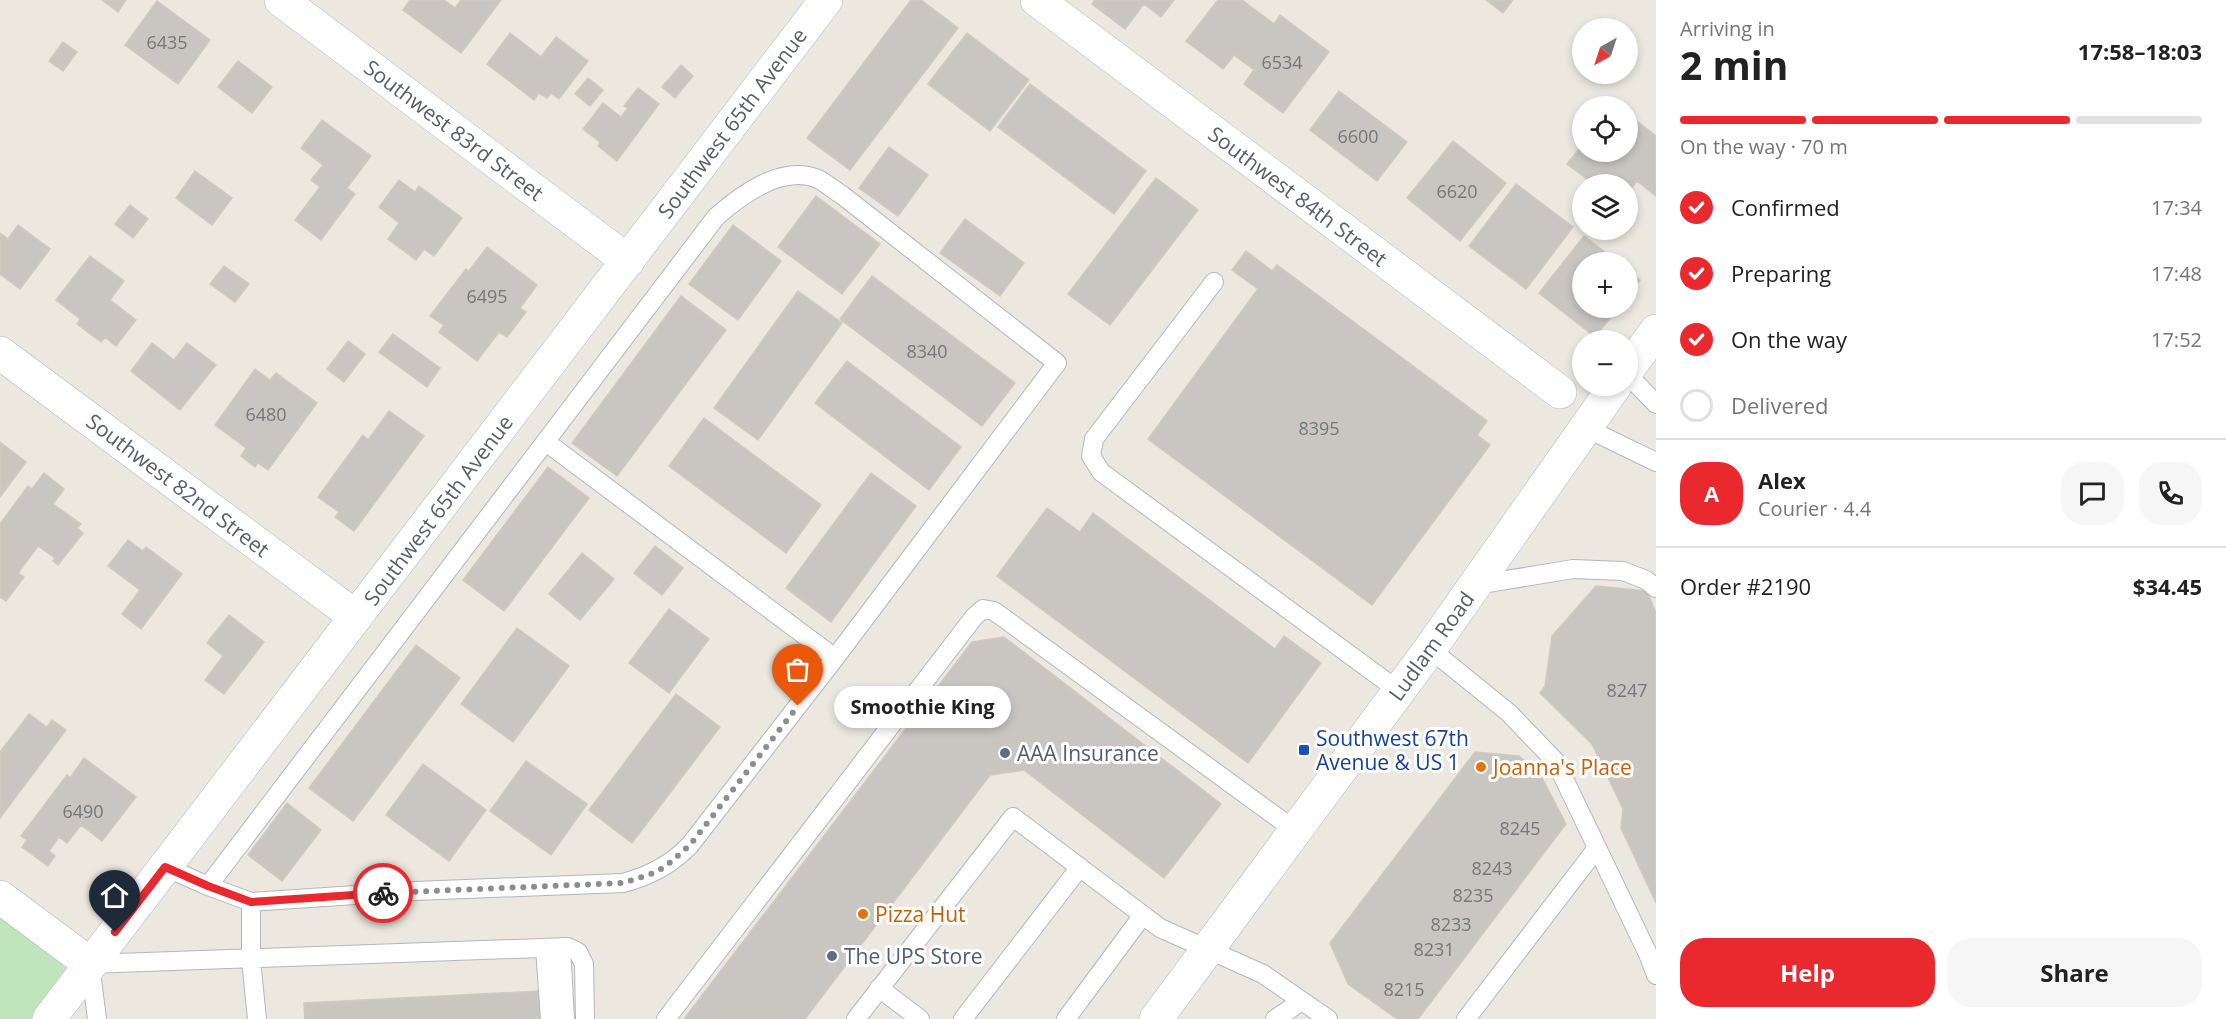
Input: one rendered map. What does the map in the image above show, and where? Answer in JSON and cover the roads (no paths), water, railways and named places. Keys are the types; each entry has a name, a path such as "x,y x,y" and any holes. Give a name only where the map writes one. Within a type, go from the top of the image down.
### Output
{"street":[{"name":"Southwest 83rd Street","path":"281,0 628,261"},
{"name":"Southwest 65th Avenue","path":"49,1019 826,0"},
{"name":"Southwest 84th Street","path":"1036,0 1560,392"},
{"path":"1638,355 1656,331"},
{"name":"Southwest 82nd Street","path":"0,353 356,617"},
{"name":"Ludlam Road","path":"1156,1019 1430,649 1609,396"},
{"path":"0,897 90,964"}],"lane":[{"path":"165,867 208,886 251,902 415,891 623,883 665,867 690,845 835,658 1057,363 842,195 817,179 793,175 765,183 735,200 716,217 208,886"},
{"path":"1214,282 1094,439 1091,456 1101,472 1399,691"},
{"path":"1638,385 1656,404"},
{"path":"1586,428 1656,462"},
{"path":"546,442 835,658"},
{"path":"1476,585 1573,569 1623,571 1646,580 1656,588"},
{"path":"666,1019 975,616 983,609 994,612 1296,831"},
{"path":"1430,649 1509,713 1556,762 1656,975"},
{"path":"856,1019 1013,817 1160,928 1263,974 1328,1019"},
{"path":"1466,1019 1596,848"},
{"path":"963,1019 1080,867"},
{"path":"251,902 251,960 257,1019"},
{"path":"1066,1019 1143,915"},
{"path":"97,1019 90,964 567,947 578,952 584,964 585,1019"},
{"path":"550,1019 553,948"},
{"path":"553,948 565,1019"},
{"path":"879,988 920,1019"},
{"path":"1275,1019 1302,1001"}],"place":[{"name":"Smoothie King","path":"798,706"},
{"name":"Southwest 67th Avenue & US 1","path":"1304,750"},
{"name":"AAA Insurance","path":"1005,753"},
{"name":"Joanna's Place","path":"1481,767"},
{"name":"Pizza Hut","path":"863,914"},
{"name":"The UPS Store","path":"832,956"}]}
